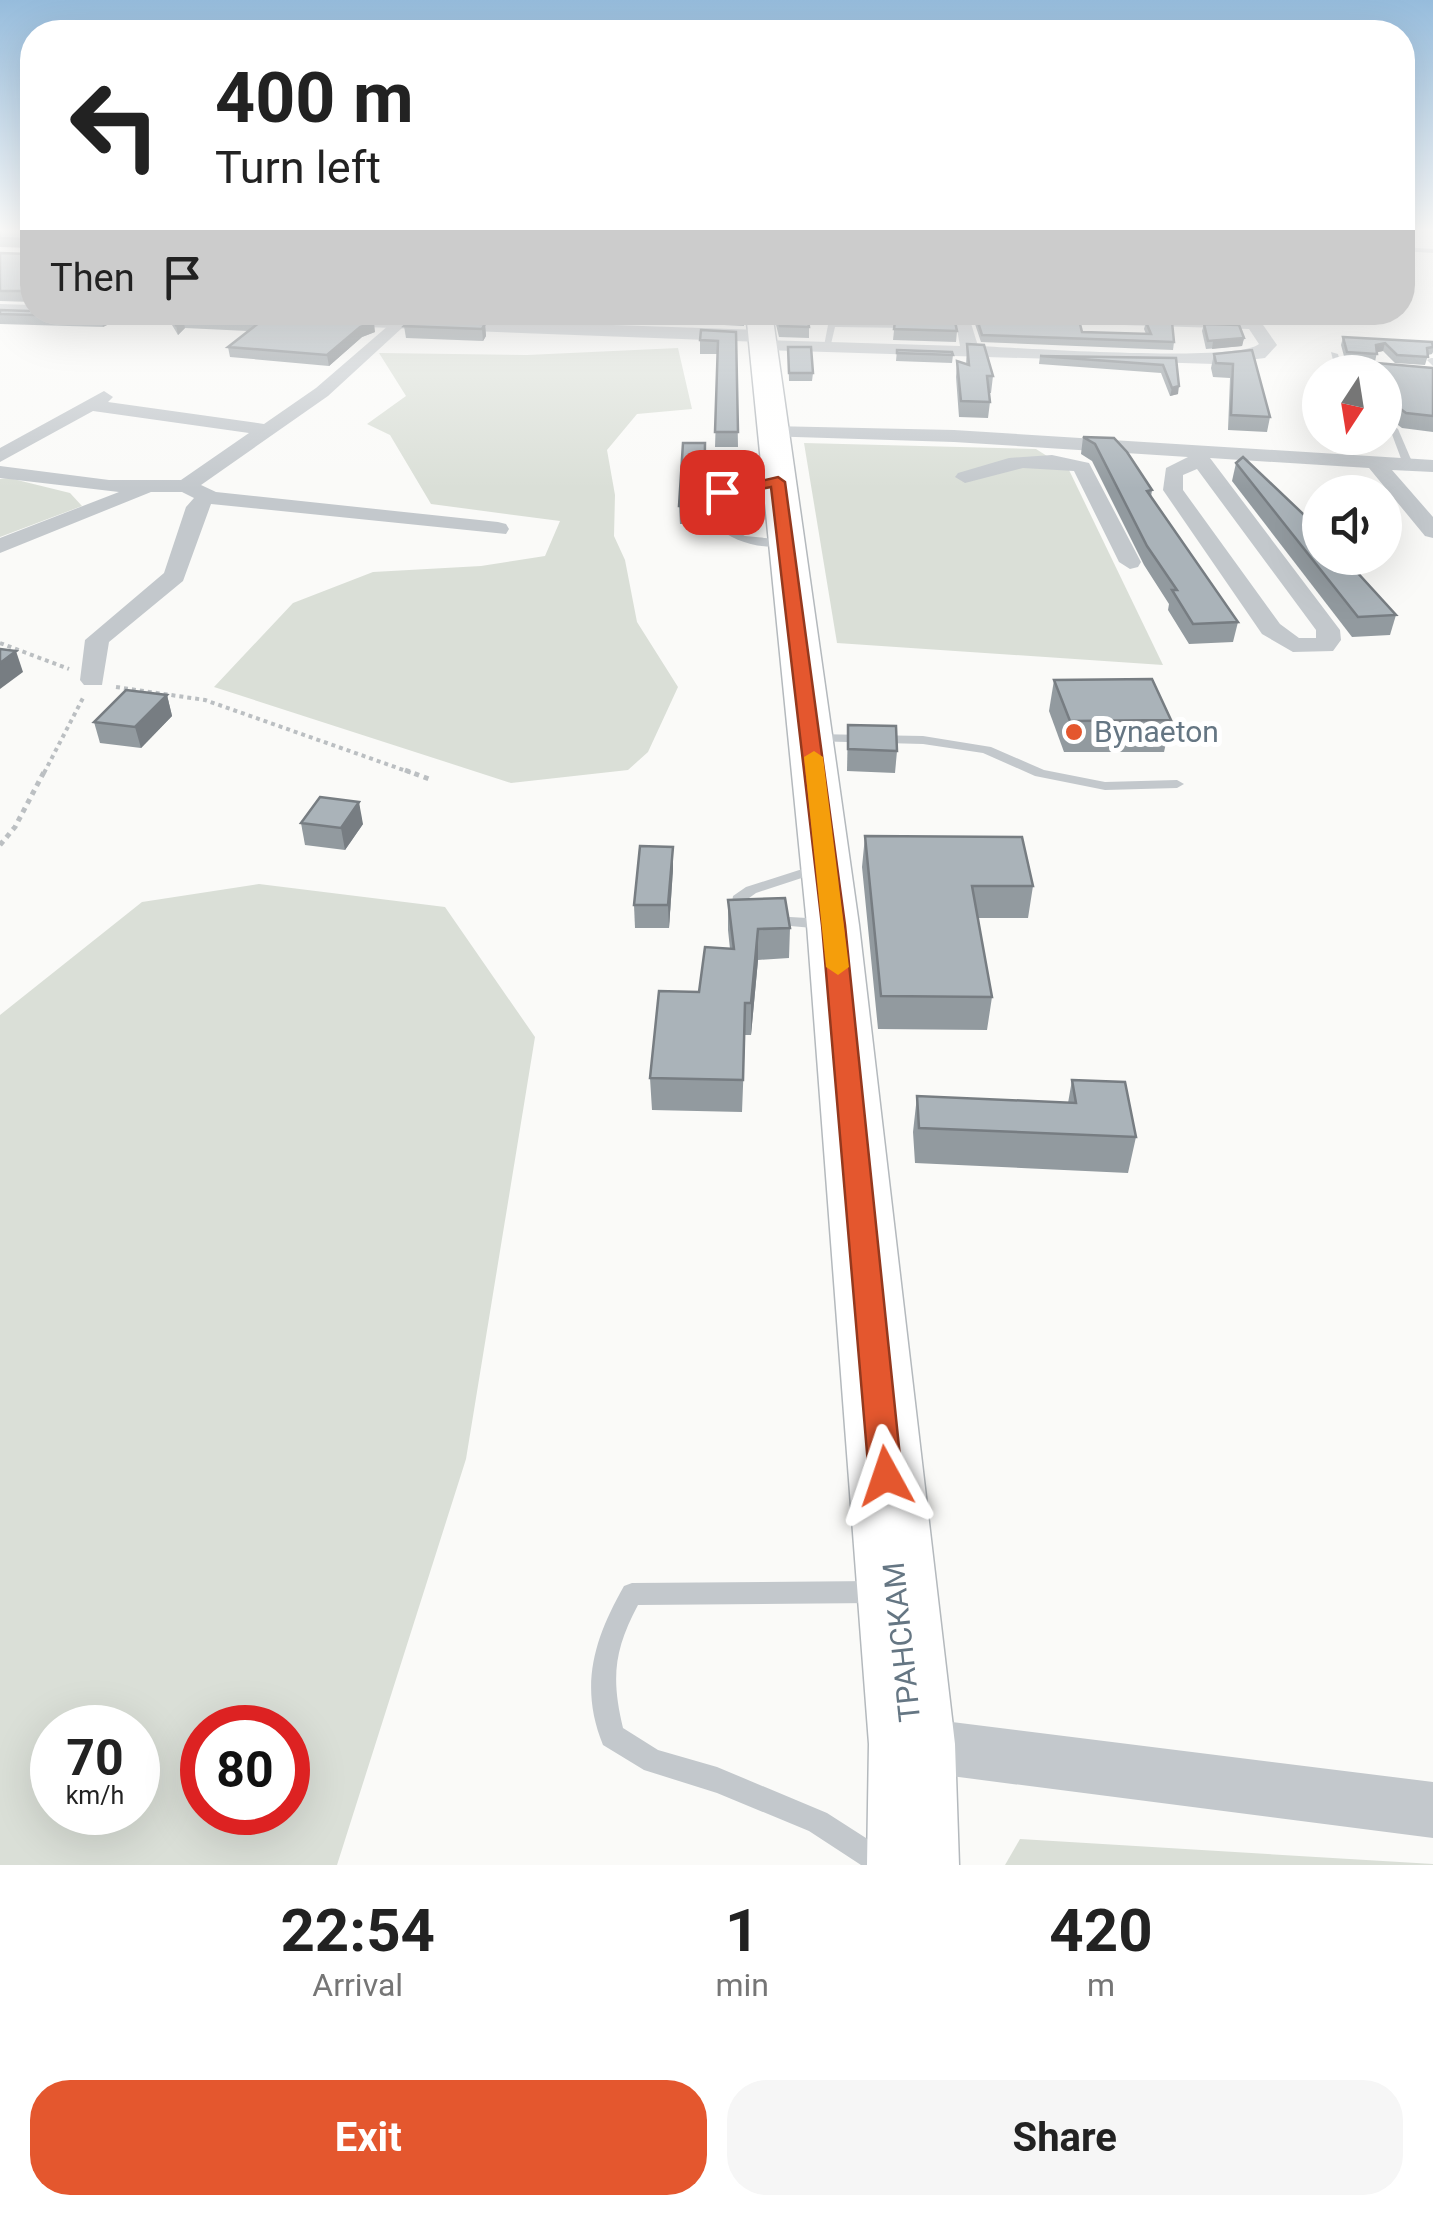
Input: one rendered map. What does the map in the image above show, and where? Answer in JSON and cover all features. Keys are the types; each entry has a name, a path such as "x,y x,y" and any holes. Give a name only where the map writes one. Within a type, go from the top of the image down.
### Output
{"highway":[{"name":"ТРАНСКАМ","path":"761,331 834,925 912,1744 913,1865"}],"street":[{"path":"196,491 268,430 322,392 395,325"},
{"path":"448,325 761,331 827,344 961,354 1240,358 1259,354 1268,345 1255,325"},
{"path":"960,325 961,354"},
{"path":"0,456 96,401 268,430"},
{"path":"774,457 1054,451 1433,466"},
{"path":"965,477 1054,451 1082,467 1130,562"},
{"path":"1196,455 1328,630 1330,640 1324,646 1293,645 1282,640 1173,490 1173,472 1196,455"},
{"path":"1374,461 1433,531"},
{"path":"0,472 109,486 154,486 498,530"},
{"path":"0,546 154,486"},
{"path":"92,680 97,640 175,576 197,508 196,491"},
{"path":"1211,545 1263,544"},
{"path":"912,1744 1433,1810"}],"lane":[{"path":"827,344 832,325 908,326"},
{"path":"1402,449 1408,464"},
{"path":"774,457 722,492 719,518 732,537 786,543"},
{"path":"811,738 923,740 986,750 1040,773 1105,786 1177,784"},
{"path":"826,865 750,890 738,899 738,909 748,918 834,925"},
{"path":"886,1865 818,1822 717,1780 653,1761 612,1736 600,1690 606,1638 632,1594 896,1592"}],"path":[{"path":"0,643 106,686 205,700 428,779"},
{"path":"0,845 16,827 92,680"}],"shaded area":[{"path":"678,348 692,409 637,414 607,450 615,495 614,536 625,560 637,622 678,687 648,752 628,770 511,783 214,687 293,603 373,572 481,566 545,556 560,521 431,504 390,435 367,424 406,396 379,353 527,355"},
{"path":"804,443 1036,449 1069,470 1163,665 837,643"},
{"path":"0,479 70,493 82,506 0,537"},
{"path":"259,884 445,907 535,1037 466,1459 337,1865 0,1865 0,1015 142,902"},
{"path":"1020,1839 1433,1864 1433,1865 1005,1865"}],"building":[{"path":"256,325 366,325 327,355 228,347"},
{"path":"405,325 484,325 482,329"},
{"path":"894,325 956,325 957,331 894,329"},
{"path":"979,325 1080,325 1082,332 1151,334 1147,325 1172,325 1174,342 982,335"},
{"path":"1204,325 1239,325 1244,338 1208,341"},
{"path":"701,330 736,332 738,432 715,432 718,341 700,340"},
{"path":"1343,337 1432,342 1433,347 1427,348 1428,357 1397,355 1385,343 1376,345 1377,354 1347,352"},
{"path":"967,344 984,345 993,376 987,376 990,402 961,401 957,361 969,365"},
{"path":"788,347 811,347 813,373 789,373"},
{"path":"1252,350 1270,417 1231,415 1233,364 1216,363 1214,354"},
{"path":"952,352 953,355 897,353"},
{"path":"1040,356 1176,358 1179,386 1172,388 1163,365"},
{"path":"1402,365 1433,368 1433,416 1402,410"},
{"path":"1083,437 1114,438 1127,452 1152,490 1147,491 1238,622 1193,624 1172,590 1177,590 1147,546 1095,444"},
{"path":"683,443 705,443 704,506 679,506"},
{"path":"1243,457 1302,513 1302,546 1236,463"},
{"path":"1325,575 1360,575 1396,615 1358,617"},
{"path":"0,649 16,651 0,663"},
{"path":"1152,679 1171,720 1070,721 1054,680"},
{"path":"126,690 167,695 135,727 94,722"},
{"path":"848,725 896,726 897,751 848,749"},
{"path":"320,797 359,802 341,828 301,823"},
{"path":"865,836 1022,837 1033,886 972,886 992,997 881,996"},
{"path":"640,846 673,847 668,905 634,905"},
{"path":"785,898 790,928 758,929 751,1003 745,1003 743,1080 650,1078 659,991 699,992 705,947 734,949 728,900"},
{"path":"1072,1080 1125,1082 1136,1137 919,1128 917,1096 1076,1103"}],"slow traffic":[{"path":"814,757 838,967"}],"place":[{"name":"Bynaeton","path":"1074,732"}],"route":[{"path":"722,492 778,482 834,925 886,1476"}]}
